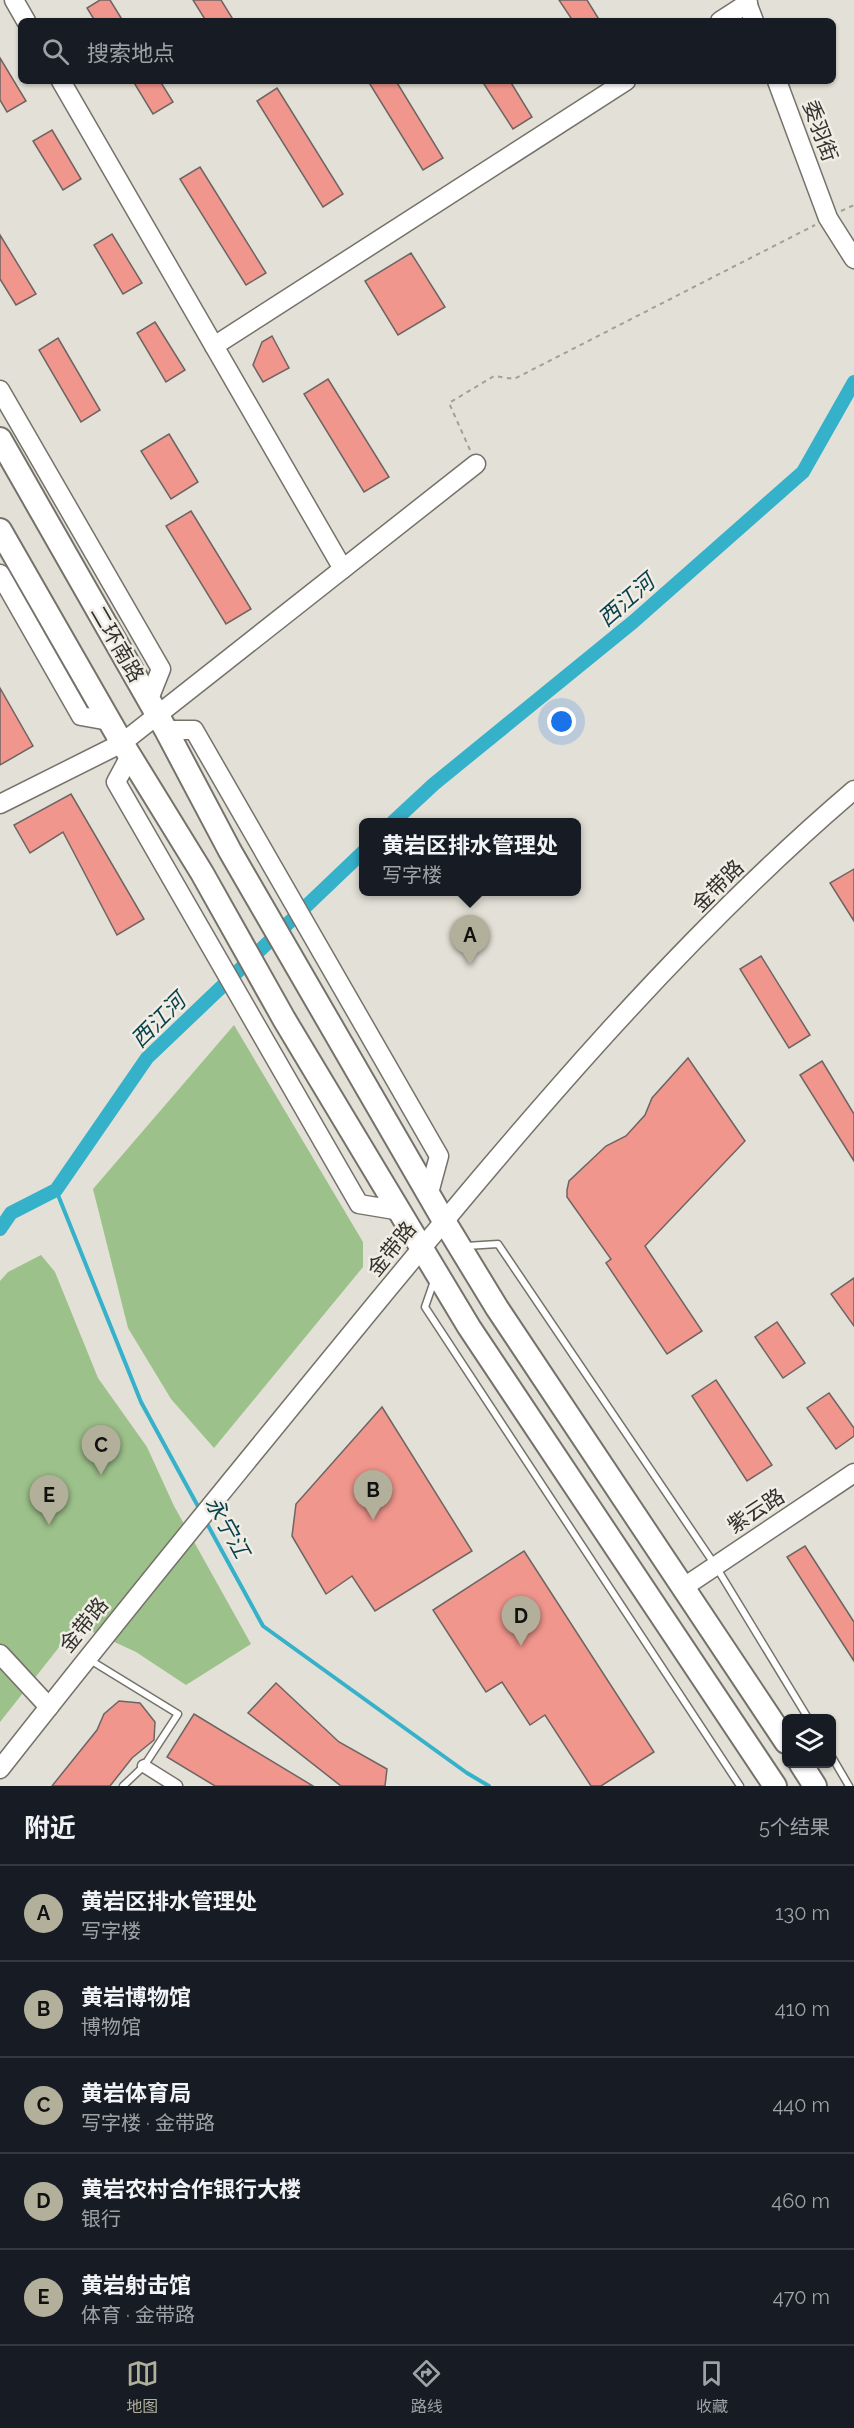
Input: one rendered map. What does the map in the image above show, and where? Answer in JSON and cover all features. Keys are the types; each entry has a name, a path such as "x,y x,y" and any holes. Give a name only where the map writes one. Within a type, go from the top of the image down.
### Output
{"highway":[{"name":"二环南路","path":"0,439 158,715 230,851 444,1221 497,1308 782,1736"},
{"path":"0,530 126,750 202,873 284,1019 469,1327 774,1786"},
{"path":"804,1768 815,1786"}],"street":[{"path":"14,0 24,18"},
{"path":"724,18 747,2 753,18"},
{"path":"63,84 343,569"},
{"path":"214,346 621,84"},
{"name":"委羽街","path":"778,84 828,218 849,252"},
{"path":"0,390 161,669 158,715"},
{"path":"0,804 126,750 158,715 476,464"},
{"path":"0,574 81,716 109,721"},
{"path":"158,715 194,730 439,1156 429,1193"},
{"path":"126,750 116,782 359,1204 401,1211"},
{"name":"金带路","path":"0,1768 223,1488 422,1246 643,993 808,829 854,790"},
{"name":"紫云路","path":"684,1587 854,1473"},
{"path":"0,1654 49,1707"},
{"path":"144,1766 176,1786"}],"lane":[{"path":"460,1247 498,1244 715,1565 805,1714"},
{"path":"437,1272 425,1307 740,1786"},
{"path":"87,1658 178,1713 144,1766 123,1786"},
{"path":"836,1765 849,1786"}],"path":[{"path":"476,464 449,403 494,376 514,379 854,205"}],"green space":[{"path":"234,1025 363,1242 363,1267 214,1448 171,1399 128,1328 93,1189"},
{"path":"41,1255 55,1272 98,1378 147,1447 174,1506 251,1644 186,1685 136,1652 80,1626 60,1646 0,1722 0,1281 8,1272"}],"building":[{"path":"100,0 110,0 121,18 93,18 87,8"},
{"path":"193,0 221,0 232,18 204,18"},
{"path":"559,0 587,0 598,18 571,18"},
{"path":"0,58 26,101 7,112 0,100"},
{"path":"135,84 162,84 173,102 153,114"},
{"path":"370,84 398,84 443,158 423,170"},
{"path":"484,84 512,84 532,117 513,129"},
{"path":"277,88 343,194 323,207 257,101"},
{"path":"52,130 81,179 63,190 33,141"},
{"path":"200,167 266,273 246,285 180,179"},
{"path":"112,234 142,283 123,294 94,245"},
{"path":"0,235 36,294 16,305 0,279"},
{"path":"411,253 445,307 398,335 365,281"},
{"path":"155,322 185,370 166,382 137,333"},
{"path":"272,336 289,368 263,382 253,365 262,342"},
{"path":"58,338 100,410 81,422 39,350"},
{"path":"328,379 389,477 364,492 304,394"},
{"path":"169,434 198,482 171,499 141,451"},
{"path":"191,511 251,609 226,624 166,526"},
{"path":"0,688 33,746 0,765"},
{"path":"71,794 144,919 117,935 63,832 30,853 14,825"},
{"path":"854,869 854,921 830,883"},
{"path":"761,956 810,1035 789,1048 740,969"},
{"path":"688,1058 745,1141 645,1246 702,1331 667,1354 606,1263 611,1259 567,1197 567,1190 569,1181 606,1146 626,1136 645,1115 652,1098"},
{"path":"822,1061 854,1114 854,1161 800,1075"},
{"path":"854,1278 854,1326 831,1294"},
{"path":"777,1322 805,1363 783,1378 755,1337"},
{"path":"716,1380 772,1465 747,1481 692,1396"},
{"path":"829,1393 854,1428 854,1436 836,1449 807,1408"},
{"path":"382,1407 472,1551 375,1611 352,1576 326,1594 292,1536 296,1504"},
{"path":"805,1546 854,1622 854,1661 787,1557"},
{"path":"524,1551 654,1752 601,1786 591,1786 545,1715 530,1725 502,1682 486,1692 433,1610"},
{"path":"276,1683 339,1742 387,1769 385,1786 341,1786 248,1713"},
{"path":"119,1701 140,1703 155,1722 154,1740 132,1758 110,1786 52,1786 97,1730 104,1714"},
{"path":"194,1714 313,1786 215,1786 167,1757"}],"waterway":[{"name":"西江河","path":"397,818 434,784 633,622 803,472 854,382"},
{"name":"西江河","path":"0,1229 11,1213 56,1190 147,1058 359,856"},
{"name":"永宁江","path":"56,1190 141,1402 200,1510"},
{"name":"永宁江","path":"205,1520 263,1626 467,1773 489,1786"}],"place":[{"name":"黄岩区排水管理处","path":"470,965"},
{"name":"黄岩体育局","path":"101,1475"},
{"name":"黄岩博物馆","path":"373,1520"},
{"name":"黄岩射击馆","path":"49,1525"},
{"name":"黄岩农村合作银行大楼","path":"521,1646"}]}
